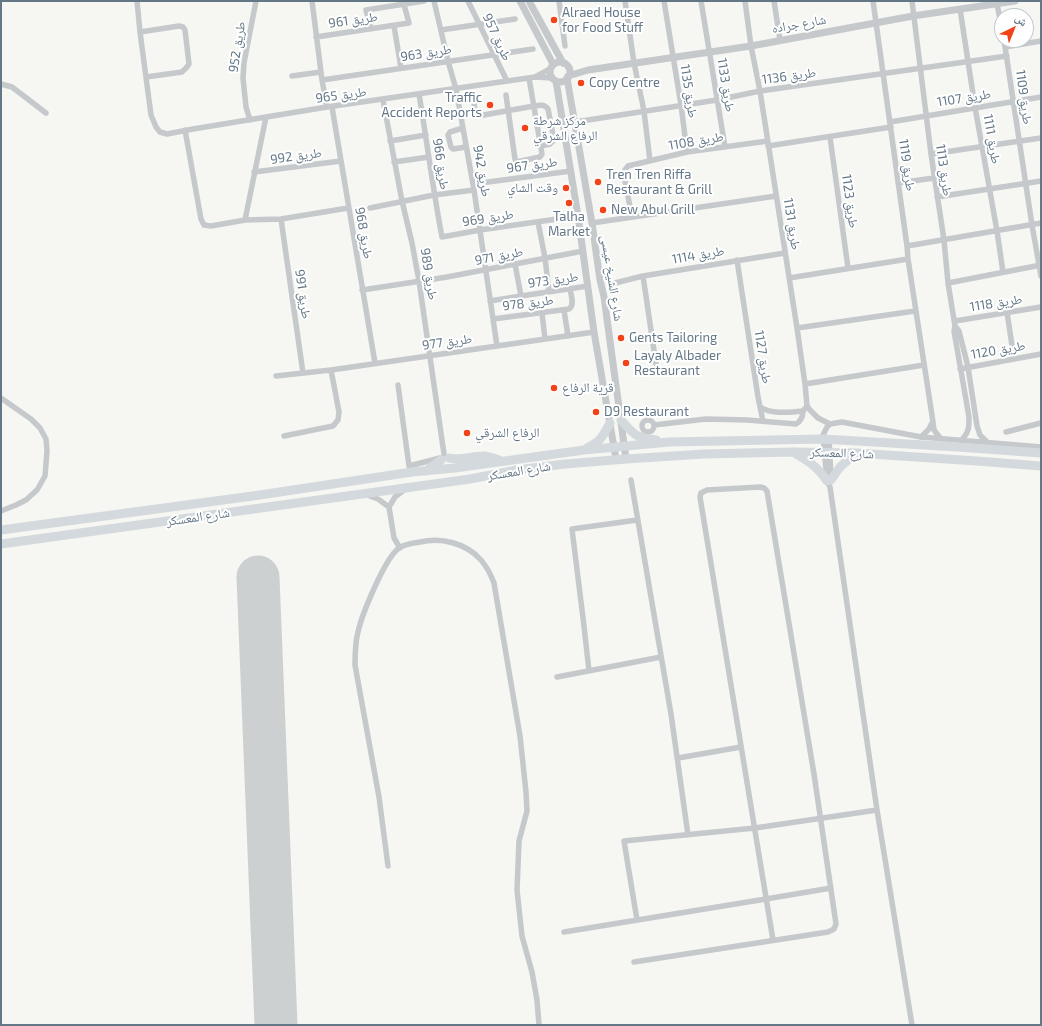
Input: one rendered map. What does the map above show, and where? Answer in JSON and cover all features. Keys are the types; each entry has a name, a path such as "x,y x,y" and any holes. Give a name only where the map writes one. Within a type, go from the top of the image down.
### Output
{"main road":[{"path":"620,420 638,436 669,442"},
{"path":"584,450 597,443 610,423"},
{"name":"شارع المعسكر","path":"1,530 584,450 669,442 826,439 958,447 1041,454"},
{"path":"792,452 814,465 829,482 842,464 856,453"},
{"name":"شارع المعسكر","path":"1,544 470,479 517,470 616,459 704,454 792,452 856,453 1041,466"},
{"path":"426,471 444,457 458,459 483,456 502,462"}],"street":[{"path":"137,1 140,32 146,77 182,72 189,64 185,30 183,27 179,26 140,32"},
{"name":"طريق 952","path":"250,120 246,107 243,78 244,64 256,1"},
{"name":"طريق 961","path":"312,1 322,80 330,107"},
{"path":"371,29 366,10 424,1"},
{"name":"طريق 942","path":"434,1 456,89 474,187 497,346"},
{"name":"طريق 957","path":"468,1 507,82"},
{"path":"520,1 552,67"},
{"path":"529,1 569,70 568,77"},
{"path":"558,1 565,46"},
{"path":"625,1 634,63 644,111 650,161"},
{"name":"طريق 1135","path":"664,1 682,105 687,152"},
{"name":"طريق 1133","path":"701,1 725,147"},
{"name":"طريق 1131","path":"745,1 797,328 807,406"},
{"path":"774,1 780,40"},
{"name":"طريق 1119","path":"873,1 908,259 934,430 941,439"},
{"name":"طريق 1113","path":"912,1 934,178 955,324 954,331 969,417 968,433 962,440"},
{"name":"شارع جراده","path":"588,70 751,46 876,22 960,9 976,4 997,4 1015,1"},
{"name":"طريق 961","path":"316,37 409,23 404,3"},
{"path":"997,4 998,8"},
{"name":"طريق 1111","path":"960,9 1003,272"},
{"path":"441,30 515,18"},
{"name":"طريق 961","path":"394,26 401,68"},
{"name":"طريق 1109","path":"1005,48 1041,276"},
{"name":"طريق 963","path":"322,80 533,49"},
{"name":"طريق 1136","path":"575,122 717,100 760,91 1007,56"},
{"path":"558,62 588,70 568,77 562,81 554,80 550,72 552,67 558,62"},
{"name":"طريق 965","path":"532,78 552,67"},
{"path":"292,76 321,72"},
{"name":"طريق 965","path":"146,77 151,115 160,132 167,134 330,107 532,78 554,80"},
{"name":"شارع الشيخ عيسى","path":"568,77 600,280 604,297 626,459"},
{"path":"506,95 516,162 540,157 542,154 534,106 532,78"},
{"name":"شارع الشيخ عيسى","path":"554,80 571,171 594,332 616,459"},
{"path":"1,84 12,87 46,113"},
{"name":"طريق 966","path":"419,94 430,157 434,195 442,237"},
{"name":"طريق 1107","path":"890,125 926,116 976,107 1041,98"},
{"name":"طريق 989","path":"383,100 394,162 419,281 444,457"},
{"path":"474,101 475,114 478,116 534,106 546,106 548,109 554,140 550,144 541,146"},
{"name":"طريق 968","path":"330,107 341,161 374,364"},
{"name":"طريق 992","path":"245,220 266,117"},
{"path":"768,143 830,137 890,125"},
{"path":"463,128 450,132 448,136 453,149 466,147"},
{"path":"185,130 201,219 204,225 211,226 245,220 281,219 348,208"},
{"path":"390,141 426,135"},
{"name":"طريق 1123","path":"830,137 848,268"},
{"path":"931,154 1041,138"},
{"name":"طريق 1108","path":"632,218 624,176 625,170 628,166 687,152 768,143"},
{"path":"394,162 430,157"},
{"name":"طريق 992","path":"254,172 341,161"},
{"name":"طريق 967","path":"370,208 474,187 571,171"},
{"path":"898,183 934,178"},
{"path":"937,197 1041,181"},
{"path":"592,223 776,196"},
{"name":"طريق 969","path":"442,237 578,216"},
{"name":"طريق 991","path":"281,219 303,373"},
{"path":"538,222 545,258 549,292"},
{"path":"907,246 1041,223"},
{"name":"طريق 971","path":"362,290 583,251"},
{"name":"طريق 1114","path":"615,283 643,276 785,253"},
{"path":"789,278 908,259"},
{"name":"طريق 1127","path":"737,260 748,339 763,421"},
{"name":"طريق 973","path":"515,264 522,296"},
{"path":"948,283 1040,265"},
{"path":"643,276 656,364"},
{"name":"طريق 973","path":"490,301 588,286"},
{"name":"طريق 978","path":"493,319 564,310 572,307 570,289"},
{"name":"طريق 1118","path":"955,324 1007,312 1041,307"},
{"name":"طريق 978","path":"564,310 568,336"},
{"path":"797,328 916,311"},
{"path":"1007,312 1014,359"},
{"path":"542,313 545,340"},
{"name":"طريق 1113","path":"955,324 959,330 968,367 977,426 980,435 987,442"},
{"name":"طريق 977","path":"276,376 331,370 594,332"},
{"name":"طريق 1120","path":"960,369 1041,354"},
{"path":"805,384 924,365"},
{"path":"284,436 333,426 338,420 339,412 331,370"},
{"path":"398,385 409,466 444,457"},
{"path":"1,398 31,419 40,428 46,439 47,451 45,476 37,490 26,500 1,510"},
{"path":"654,425 706,419 796,424 802,419 807,406 818,418 830,424 842,422 941,439 1041,447"},
{"path":"760,407 773,412 804,411"},
{"path":"921,436 929,429 933,422"},
{"path":"1006,432 1041,423"},
{"path":"830,424 823,435 826,439 829,482 877,810 912,1025"},
{"path":"631,480 678,758 688,835"},
{"path":"634,962 830,931 834,929 836,922 767,491 760,487 707,490 703,491 700,495 773,940"},
{"path":"400,548 394,538 389,507 395,497 407,488"},
{"path":"363,494 378,499 389,507"},
{"path":"589,671 572,529 637,520"},
{"path":"388,866 379,797 355,665 355,645 367,605 388,560 400,548 425,541 443,540 459,544 470,550 480,559 489,571 494,583 520,736 526,792 526,811 519,841 517,890 522,936 532,972 537,1000 539,1025"},
{"path":"557,677 661,657"},
{"path":"678,758 741,747"},
{"path":"637,920 624,841 755,828 877,810"},
{"path":"564,932 831,888"}],"runway":[{"path":"258,577 276,1025"}],"place":[{"name":"Alraed House for Food Stuff","path":"554,20"},
{"name":"Copy Centre","path":"581,83"},
{"name":"Traffic Accident Reports","path":"490,105"},
{"name":"مركز شرطة الرفاع الشرقي","path":"525,128"},
{"name":"Tren Tren Riffa Restaurant & Grill","path":"598,182"},
{"name":"وقت الشاي","path":"566,188"},
{"name":"Talha Market","path":"569,203"},
{"name":"New Abul Grill","path":"603,210"},
{"name":"Gents Tailoring","path":"621,338"},
{"name":"Layaly Albader Restaurant","path":"626,363"},
{"name":"قرية الرفاع","path":"554,388"},
{"name":"D9 Restaurant","path":"596,412"},
{"name":"الرفاع الشرقي","path":"467,433"}]}
